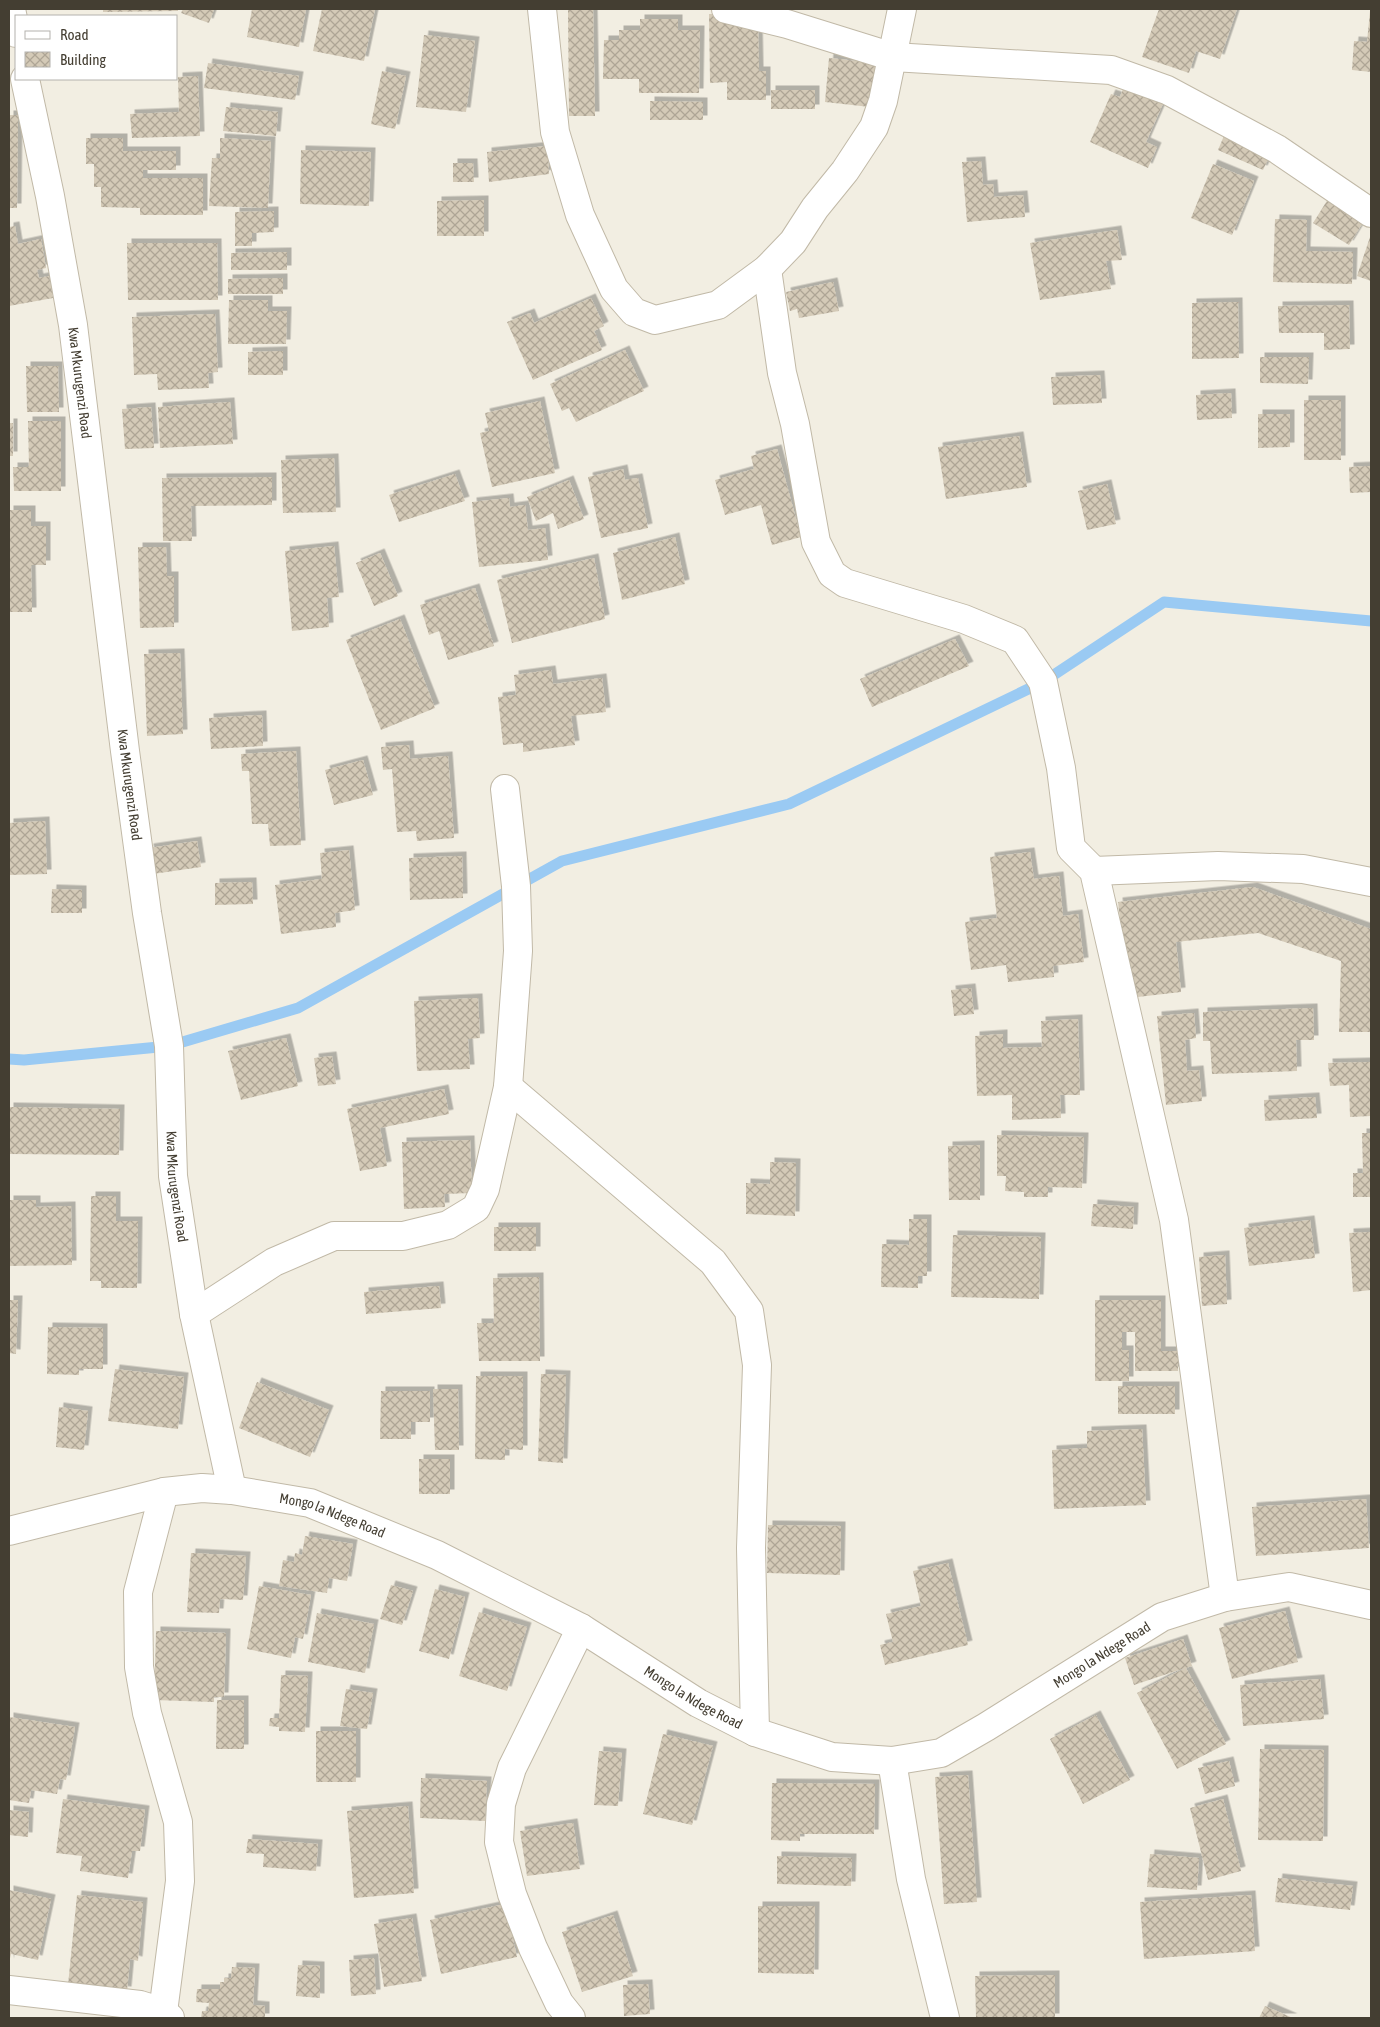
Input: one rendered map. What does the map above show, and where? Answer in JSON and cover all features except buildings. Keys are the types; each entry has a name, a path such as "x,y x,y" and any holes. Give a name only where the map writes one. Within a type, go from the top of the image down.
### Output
{"street":[{"path":"12,9 15,27"},
{"path":"542,9 555,132 580,216 614,289 634,312 655,320 718,305 767,269 793,242 816,208 845,171 874,127 883,101 902,9"},
{"path":"726,9 787,24 893,57 1111,70 1167,90 1277,149 1371,214"},
{"name":"Kwa Mkurugenzi Road","path":"26,80 73,325 126,761 147,912 169,1046 172,1176 194,1314 232,1490"},
{"path":"767,269 782,373 795,424 816,542 832,574 845,584 964,619 1015,640 1043,682 1061,768 1070,848 1094,871 1174,1220 1225,1597"},
{"path":"194,1314 274,1262 334,1236 403,1236 448,1225 476,1208 485,1188 508,1087 518,951 516,886 505,789"},
{"path":"1094,871 1218,866 1303,869 1371,882"},
{"path":"508,1087 713,1262 749,1311 757,1365 751,1548 755,1732"},
{"name":"Mongo la Ndege Road","path":"9,1531 164,1492 202,1488 232,1490 310,1503 437,1554 581,1628 698,1703 755,1732 832,1757 892,1761 941,1753 1162,1617 1225,1597 1289,1587 1371,1605"},
{"path":"9,1990 140,2005 167,2015 180,1881 178,1822 147,1713 139,1667 138,1592 164,1492"},
{"path":"570,2018 559,2003 533,1948 512,1894 499,1842 501,1804 512,1768 581,1628"},
{"path":"892,1761 911,1879 945,2018"}],"waterway":[{"path":"9,1059 24,1060 169,1046 298,1008 562,861 789,804 1043,682 1164,602 1371,621"}]}
